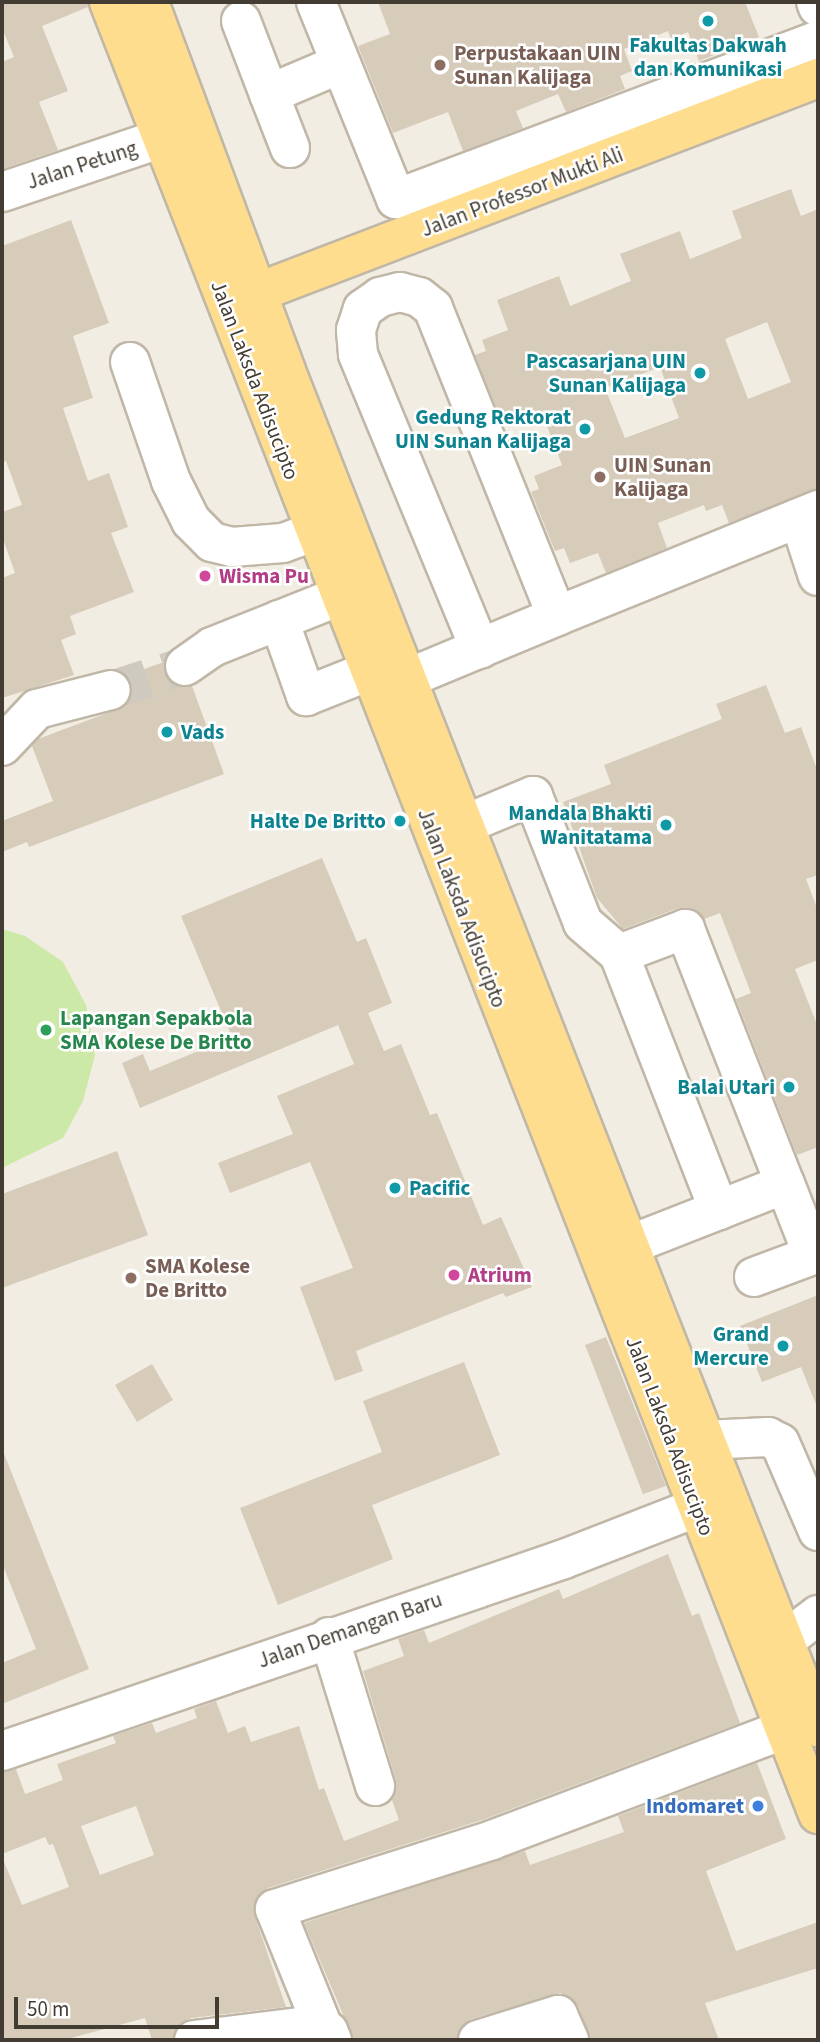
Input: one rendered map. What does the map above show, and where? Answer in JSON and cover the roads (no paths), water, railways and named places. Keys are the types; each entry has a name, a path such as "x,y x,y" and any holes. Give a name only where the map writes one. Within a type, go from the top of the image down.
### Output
{"main road":[{"name":"Jalan Laksda Adisucipto","path":"109,2 162,138 242,298 406,679 463,825 490,936 698,1507 807,1710"},
{"name":"Jalan Laksda Adisucipto","path":"149,2 314,531 369,671 627,1246 784,1641 807,1710 818,1814"},
{"name":"Jalan Professor Mukti Ali","path":"242,298 818,78"}],"street":[{"path":"316,2 396,199 818,40"},
{"path":"816,2 818,7"},
{"path":"241,21 290,148"},
{"path":"269,94 340,64"},
{"path":"631,110 642,147"},
{"name":"Jalan Petung","path":"2,192 162,138"},
{"path":"480,649 358,354 356,330 363,309 380,297 400,292 419,297 433,308 557,616"},
{"path":"130,362 171,481 191,521 212,542 233,547 283,544 314,531"},
{"path":"406,679 809,514 818,576"},
{"path":"185,666 212,647 340,596"},
{"path":"279,620 306,696 369,671"},
{"path":"2,746 37,709 111,691"},
{"path":"463,825 533,796 583,923 619,954 719,1210"},
{"path":"619,954 685,929 813,1255 754,1277"},
{"path":"627,1246 785,1184"},
{"path":"704,1440 768,1437 780,1443 818,1531"},
{"name":"Jalan Demangan Baru","path":"2,1751 329,1637 565,1559 698,1507"},
{"path":"784,1641 818,1615"},
{"path":"329,1637 375,1786"},
{"path":"194,2040 327,2033 275,1909 492,1840 807,1710"},
{"path":"478,2040 558,2015 569,2040"}],"tunnel":[{"path":"111,690 185,666"}],"place":[{"name":"Fakultas Dakwah dan Komunikasi","path":"708,21"},
{"name":"Perpustakaan UIN Sunan Kalijaga","path":"440,65"},
{"name":"Pascasarjana UIN Sunan Kalijaga","path":"700,373"},
{"name":"Gedung Rektorat UIN Sunan Kalijaga","path":"585,429"},
{"name":"UIN Sunan Kalijaga","path":"600,477"},
{"name":"Wisma Pu","path":"205,576"},
{"name":"Vads","path":"167,732"},
{"name":"Halte De Britto","path":"400,821"},
{"name":"Mandala Bhakti Wanitatama","path":"666,825"},
{"name":"Lapangan Sepakbola SMA Kolese De Britto","path":"46,1030"},
{"name":"Balai Utari","path":"789,1087"},
{"name":"Pacific","path":"395,1188"},
{"name":"Atrium","path":"454,1275"},
{"name":"SMA Kolese De Britto","path":"131,1278"},
{"name":"Grand Mercure","path":"783,1346"},
{"name":"Indomaret","path":"758,1806"}]}
